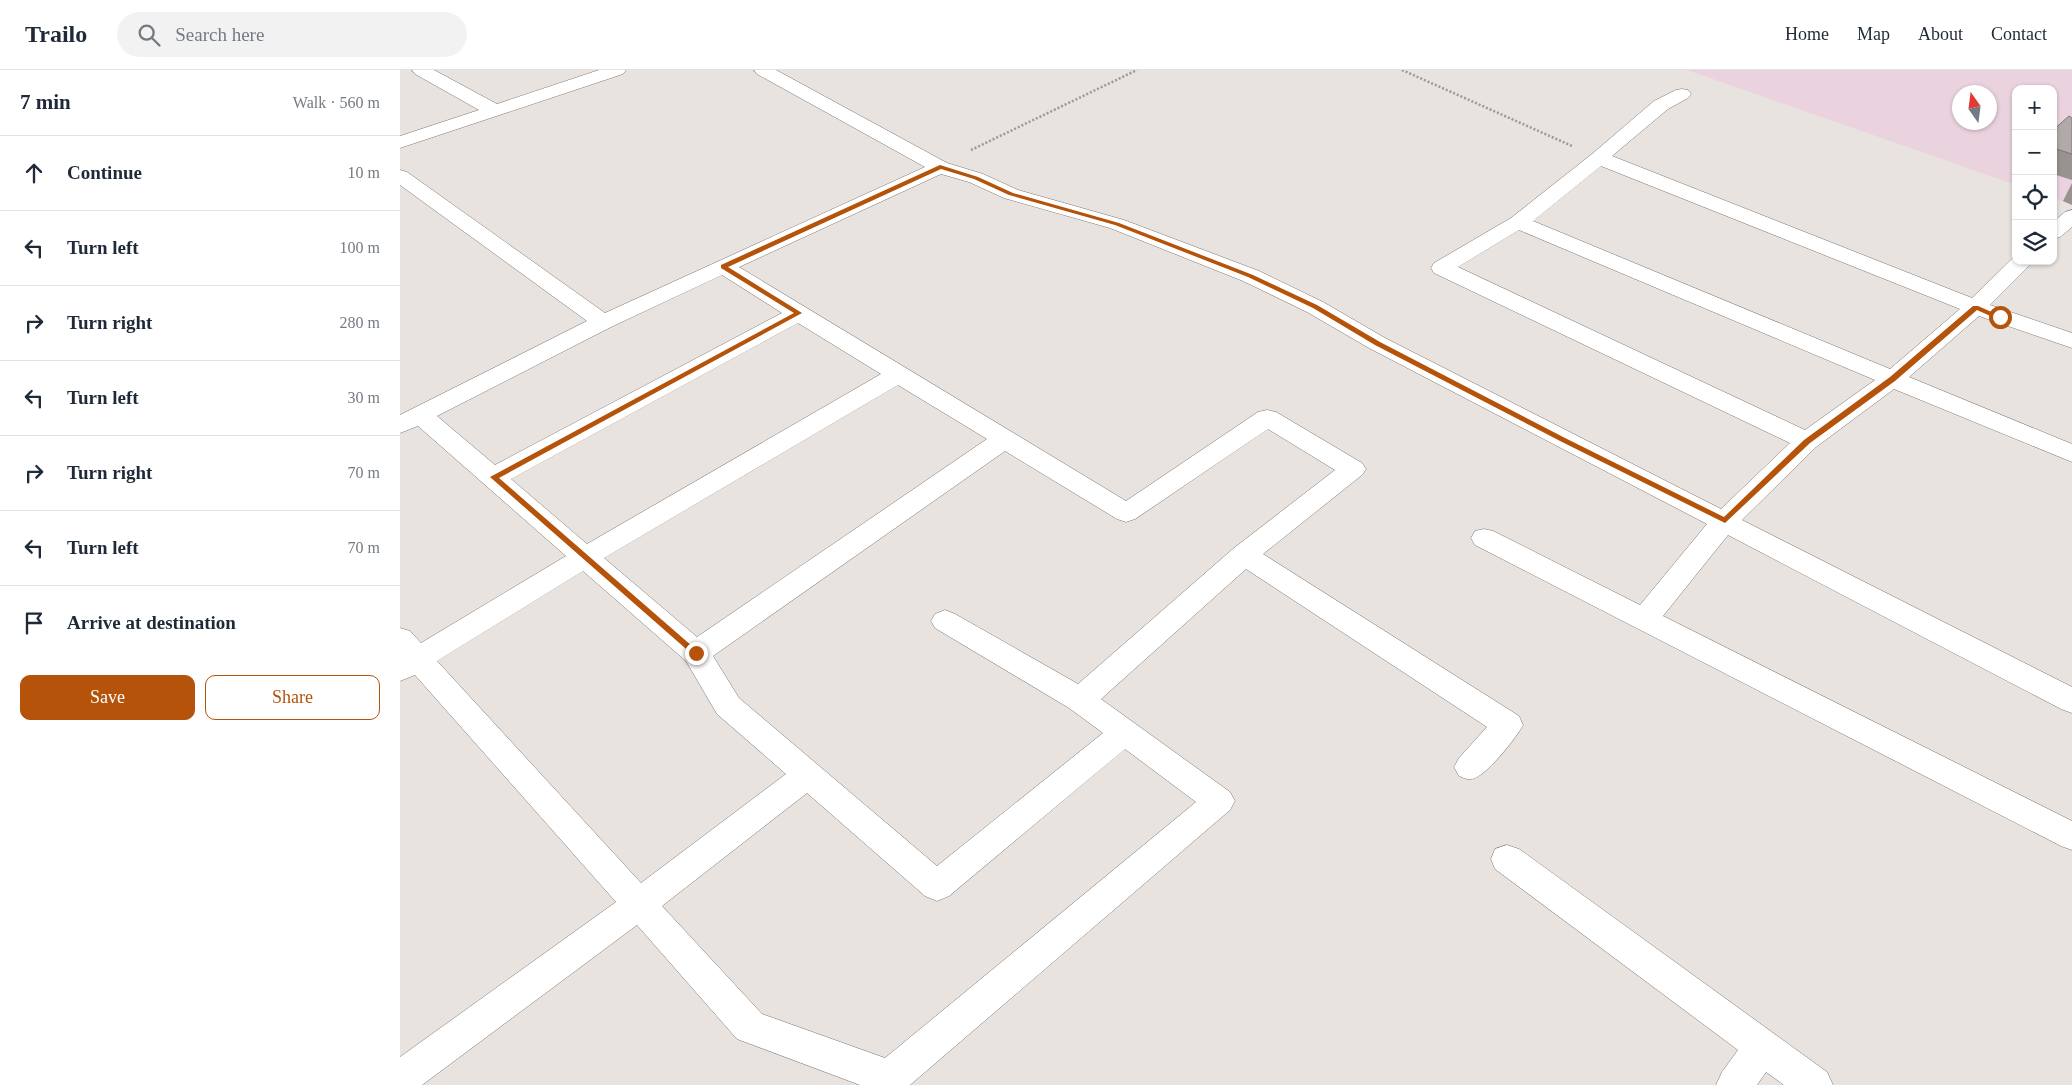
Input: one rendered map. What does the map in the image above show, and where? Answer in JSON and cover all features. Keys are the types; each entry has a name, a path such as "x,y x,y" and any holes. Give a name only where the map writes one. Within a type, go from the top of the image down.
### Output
{"street":[{"path":"421,70 494,110"},
{"path":"568,70 587,81"},
{"path":"400,142 617,70"},
{"path":"763,70 940,167 976,178 1011,194 1117,224 1250,276 1315,307 1377,343 1565,441 1725,521 2072,701"},
{"path":"1682,94 1662,105 1518,222 1442,268 1807,441"},
{"path":"1599,158 2000,317 2072,341"},
{"path":"940,167 602,322 411,420 494,477 696,653 728,706 937,886 1125,732"},
{"path":"400,176 602,322"},
{"path":"2057,229 2072,216"},
{"path":"1518,222 2072,454"},
{"path":"1644,619 1725,521 1807,441 1892,379 1976,307 2019,265"},
{"path":"723,266 1126,512 1267,418 1353,469 1244,555 1080,700"},
{"path":"494,477 799,313"},
{"path":"898,374 585,556 406,656 639,904 750,1027 890,1078 1219,801 1080,700 944,621"},
{"path":"696,653 1005,438"},
{"path":"1484,538 2072,836"},
{"path":"1244,555 1508,724 1470,767"},
{"path":"400,1079 639,904 808,775"},
{"path":"1507,859 1814,1085"},
{"path":"1735,1085 1762,1047"}],"path":[{"path":"940,167 995,137 1098,92 1137,70"},
{"path":"1402,70 1599,158"}],"shaded area":[{"path":"1687,70 2072,70 2072,205 2057,199 2057,85 2012,85 2012,184"}],"building":[{"path":"2069,116 2072,118 2072,154 2057,149 2057,126"}],"route":[{"path":"696,653 494,477 799,313 723,266 940,167 976,178 1011,194 1117,224 1250,276 1315,307 1377,343 1565,441 1725,521 1807,441 1892,379 1976,307 2000,317"}]}
